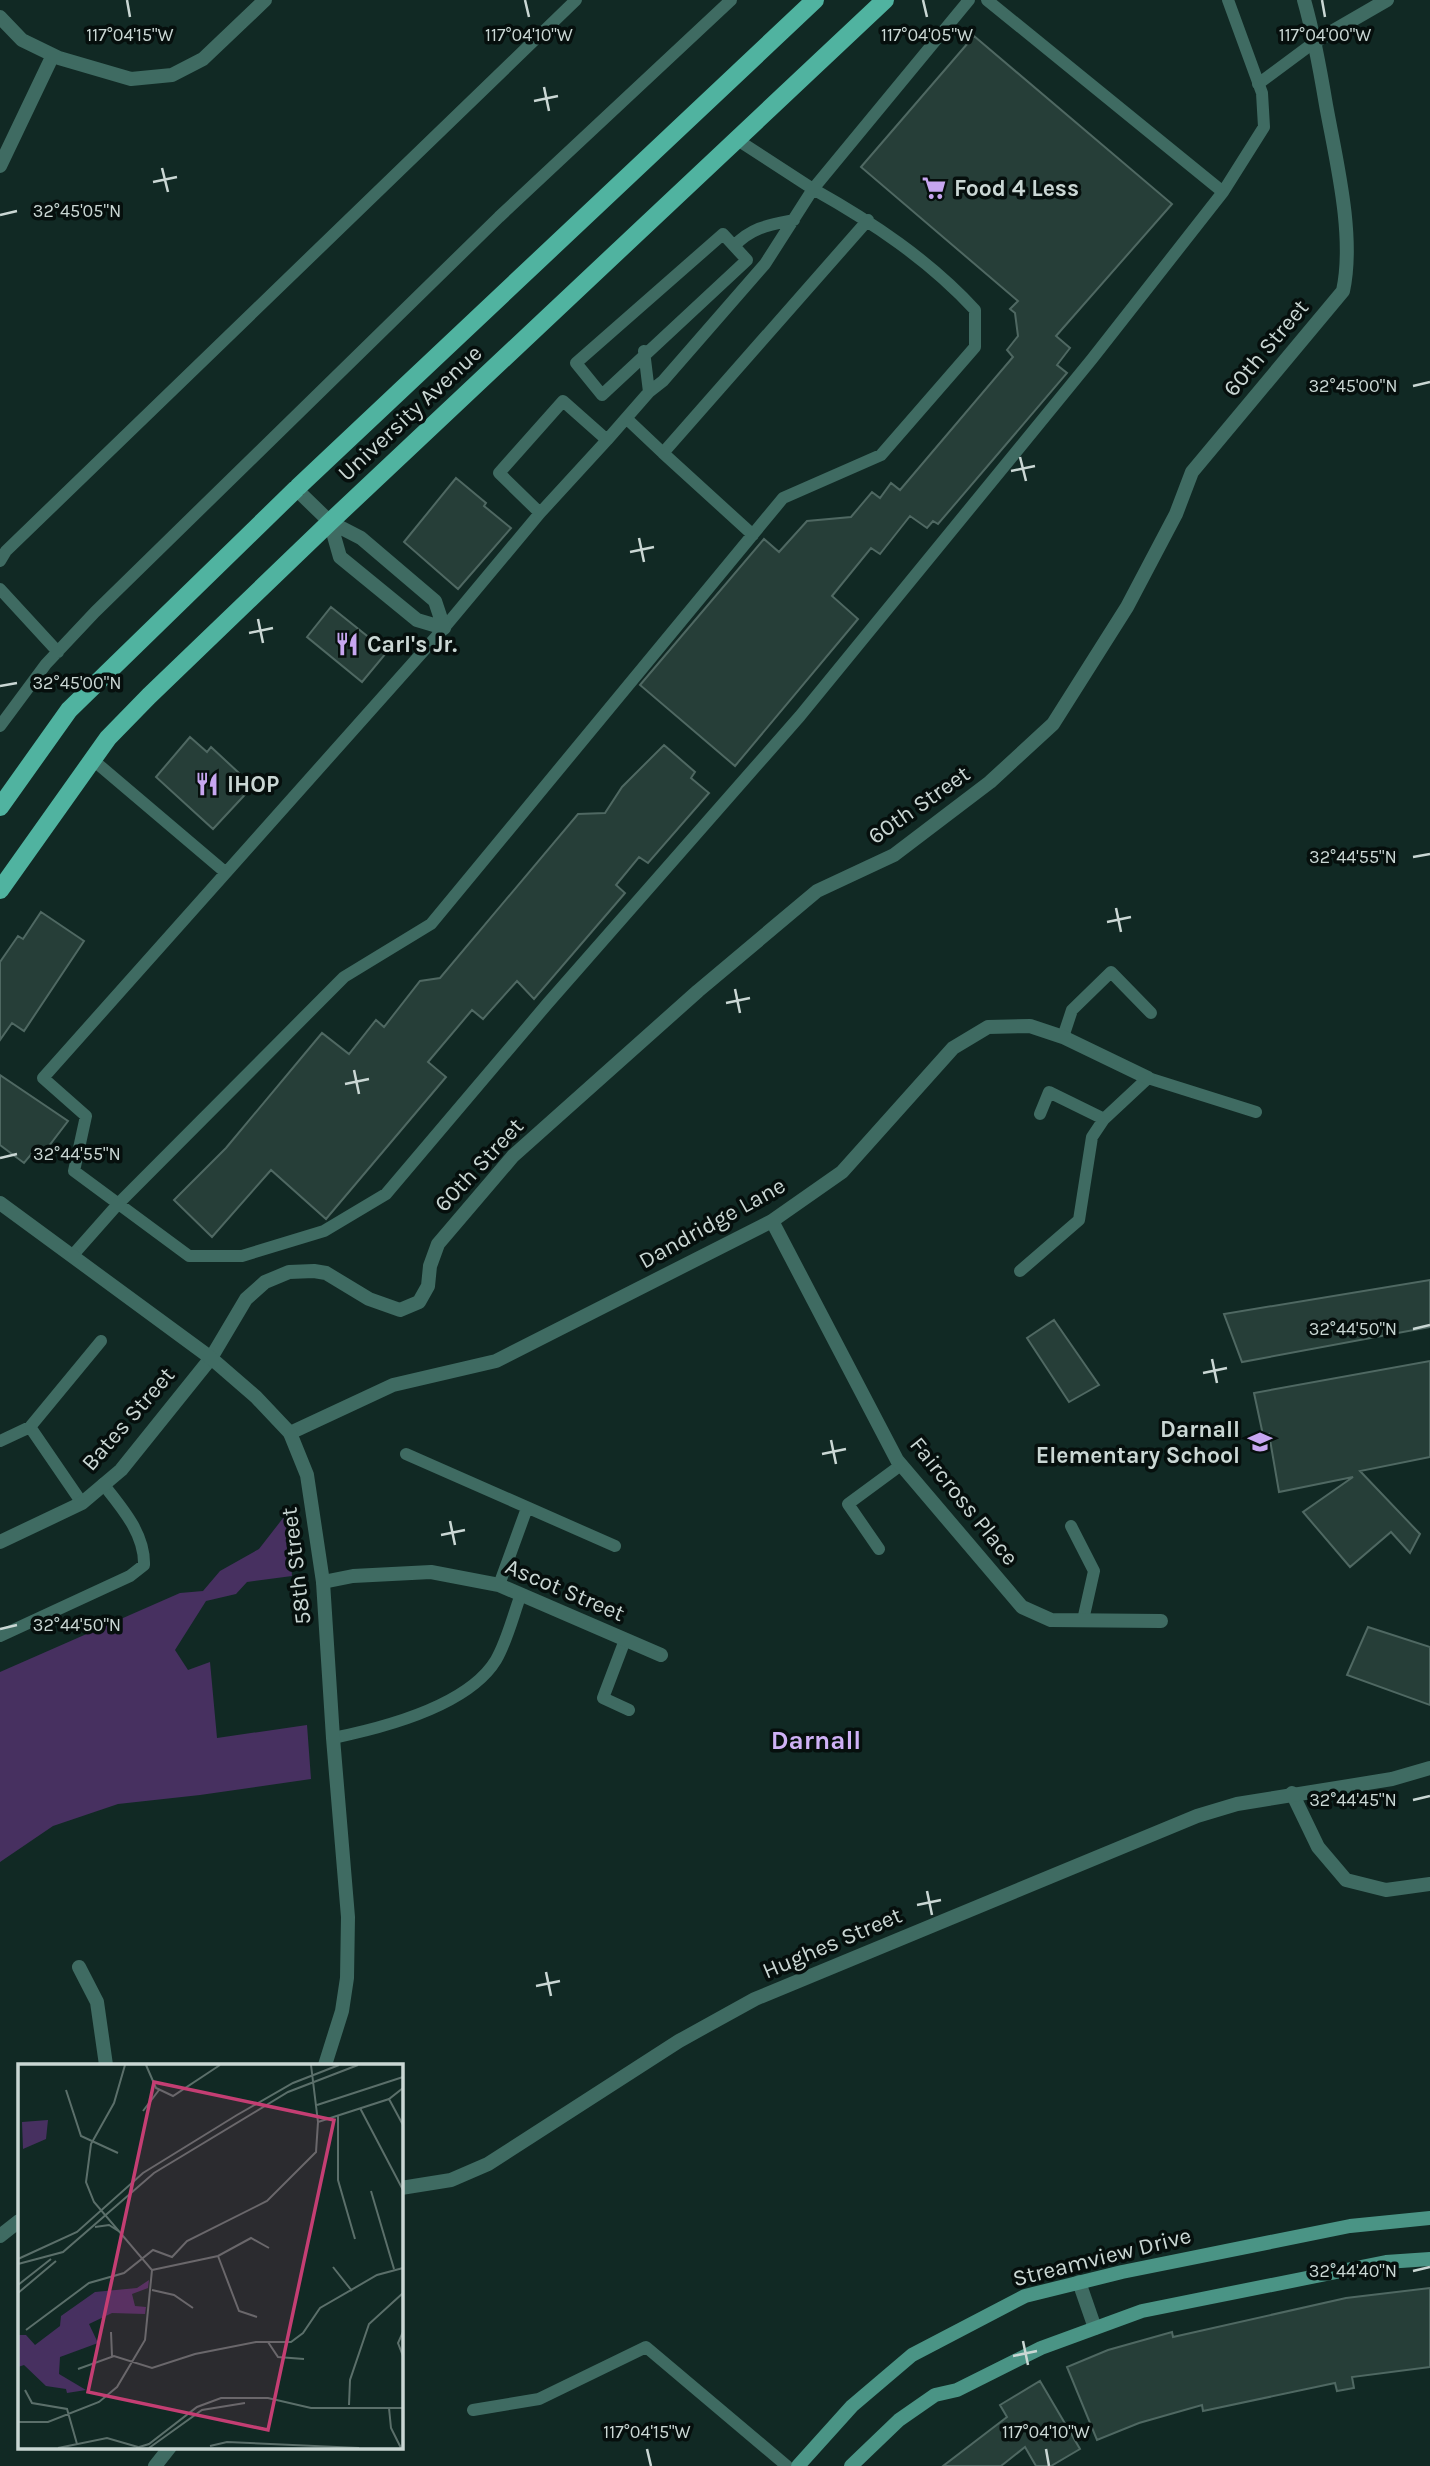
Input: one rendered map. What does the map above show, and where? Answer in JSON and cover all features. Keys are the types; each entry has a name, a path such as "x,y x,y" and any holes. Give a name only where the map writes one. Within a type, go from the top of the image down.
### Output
{"main road":[{"name":"University Avenue","path":"0,807 69,710 297,488 815,0"},
{"name":"University Avenue","path":"0,890 108,737 330,522 885,0"},
{"name":"Streamview Drive","path":"798,2466 852,2406 912,2355 1025,2296 1122,2272 1350,2225 1430,2218"},
{"path":"851,2466 899,2420 935,2395 957,2390 1041,2347 1142,2311 1386,2262 1430,2259"}],"street":[{"path":"0,17 22,40 53,55 131,79 172,75 204,59 265,0"},
{"name":"60th Street","path":"211,1359 246,1299 265,1282 289,1272 302,1270 327,1273 369,1299 400,1310 419,1302 428,1286 430,1266 438,1244 513,1156 698,991 817,891 894,855 990,782 1053,724 1127,607 1176,514 1192,472 1343,291 1348,254 1334,139 1316,41 1304,0"},
{"path":"1316,41 1387,0"},
{"path":"0,166 53,55"},
{"path":"297,488 330,522 361,538 435,601 444,628"},
{"path":"330,522 340,557 417,620 444,628"},
{"name":"Dandridge Lane","path":"290,1433 393,1385 496,1361 772,1221 842,1172 953,1048 988,1027 1030,1026 1063,1037 1148,1078"},
{"name":"58th Street","path":"0,1203 211,1359 256,1397 290,1433 307,1475 323,1582 332,1738 349,1945 342,2011 325,2064"},
{"name":"Faircross Place","path":"772,1221 901,1465 1022,1607 1051,1620 1161,1621"},
{"name":"Bates Street","path":"0,1542 82,1503 103,1485 121,1469 211,1359"},
{"name":"Ascot Street","path":"323,1582 353,1576 431,1572 499,1584 661,1655"},
{"name":"Hughes Street","path":"402,2188 451,2180 488,2165 679,2041 755,1999 1196,1816 1237,1804 1292,1793 1392,1779 1430,1768"},
{"path":"1292,1793 1318,1847 1346,1880 1386,1890 1430,1884"},
{"path":"79,1968 97,2002 106,2064"},
{"path":"0,2236 18,2222"},
{"path":"1079,2282 1095,2328"},
{"path":"155,2466 169,2448"}],"lane":[{"path":"0,561 6,551 576,0"},
{"path":"0,726 58,652 105,602 479,236 731,0"},
{"path":"969,0 813,189 760,271 663,381 649,392 540,513 444,628 43,1078 86,1116 74,1171 189,1256 242,1256 324,1231 386,1194 548,1003 809,705 1084,370 1223,192 1264,128 1262,93 1228,0"},
{"path":"987,0 1223,192"},
{"path":"1258,83 1316,41"},
{"path":"72,1256 118,1204 344,977 431,924 783,498 881,455 975,347 975,310 952,285 868,220 813,189 736,139"},
{"path":"734,246 746,234 764,226 794,219"},
{"path":"663,453 868,220"},
{"path":"723,234 747,260 718,282 644,351 607,384 602,396 576,363 598,350 708,251 723,234"},
{"path":"644,351 649,392"},
{"path":"540,513 499,473 564,401 607,440"},
{"path":"626,418 753,535"},
{"path":"0,589 58,652"},
{"path":"93,760 225,872"},
{"path":"1063,1037 1072,1010 1111,972 1151,1013"},
{"path":"1020,1270 1079,1220 1092,1137 1104,1119 1148,1078 1256,1112"},
{"path":"1040,1114 1049,1092 1104,1119"},
{"path":"0,1441 30,1427 102,1341"},
{"path":"30,1427 82,1503"},
{"path":"406,1454 615,1546"},
{"path":"879,1549 848,1504 901,1465"},
{"path":"0,1636 130,1576 144,1565 145,1552 141,1539 121,1506 103,1485"},
{"path":"499,1584 527,1508"},
{"path":"1072,1526 1094,1571 1083,1620"},
{"path":"332,1738 402,1721 463,1692 482,1678 496,1660 521,1594"},
{"path":"625,1640 603,1698 629,1710"},
{"path":"473,2410 539,2399 646,2347 787,2466"}],"shaded area":[{"path":"287,1513 292,1576 247,1582 236,1594 206,1601 175,1650 188,1670 210,1662 217,1738 307,1725 311,1779 118,1804 53,1826 0,1862 0,1672 180,1593 203,1591 220,1571 259,1549"}],"building":[{"path":"974,36 1172,204 1056,336 1070,348 1057,365 1067,373 938,524 933,521 927,528 910,516 880,554 871,548 832,596 858,619 735,766 640,685 764,539 779,552 807,521 851,517 872,492 880,498 891,483 900,490 1013,357 1007,350 1018,336 1015,313 1010,309 1018,301 861,167"},
{"path":"456,478 511,528 458,589 404,542"},
{"name":"Carl's Jr.","path":"331,607 387,652 362,682 307,637"},
{"name":"IHOP","path":"190,737 207,752 211,747 253,786 213,829 156,777"},
{"path":"664,745 695,772 691,778 709,793 648,863 639,857 616,885 625,893 534,999 517,981 483,1019 472,1010 428,1062 446,1077 326,1219 271,1170 212,1237 174,1200 226,1148 322,1033 349,1054 376,1020 384,1027 420,981 440,978 578,814 605,813 622,787"},
{"path":"41,912 84,941 24,1031 12,1023 0,1040 0,962 18,936 23,939"},
{"path":"0,1075 68,1121 45,1151 38,1146 24,1163 0,1145"},
{"path":"1430,1280 1430,1327 1242,1362 1224,1314"},
{"path":"1054,1320 1099,1385 1069,1402 1027,1338"},
{"path":"1430,1361 1430,1457 1360,1471 1420,1534 1410,1553 1391,1532 1350,1567 1303,1512 1353,1477 1279,1492 1269,1434 1263,1435 1254,1393"},
{"path":"1368,1627 1430,1647 1430,1705 1347,1675"},
{"path":"1430,2288 1430,2367 1352,2377 1354,2388 1337,2391 1335,2383 1203,2411 1202,2405 1139,2423 1097,2440 1067,2367 1108,2350 1172,2332 1173,2337 1346,2298"},
{"path":"1040,2381 1080,2449 1051,2466 1036,2466 1025,2447 1001,2466 943,2466 1007,2417 1000,2405"}],"place":[{"name":"Food 4 Less","path":"934,188"},
{"name":"Carl's Jr.","path":"347,644"},
{"name":"IHOP","path":"207,784"},
{"name":"Darnall Elementary School","path":"1260,1442"}],"district":[{"name":"Darnall","path":"816,1740"}]}
